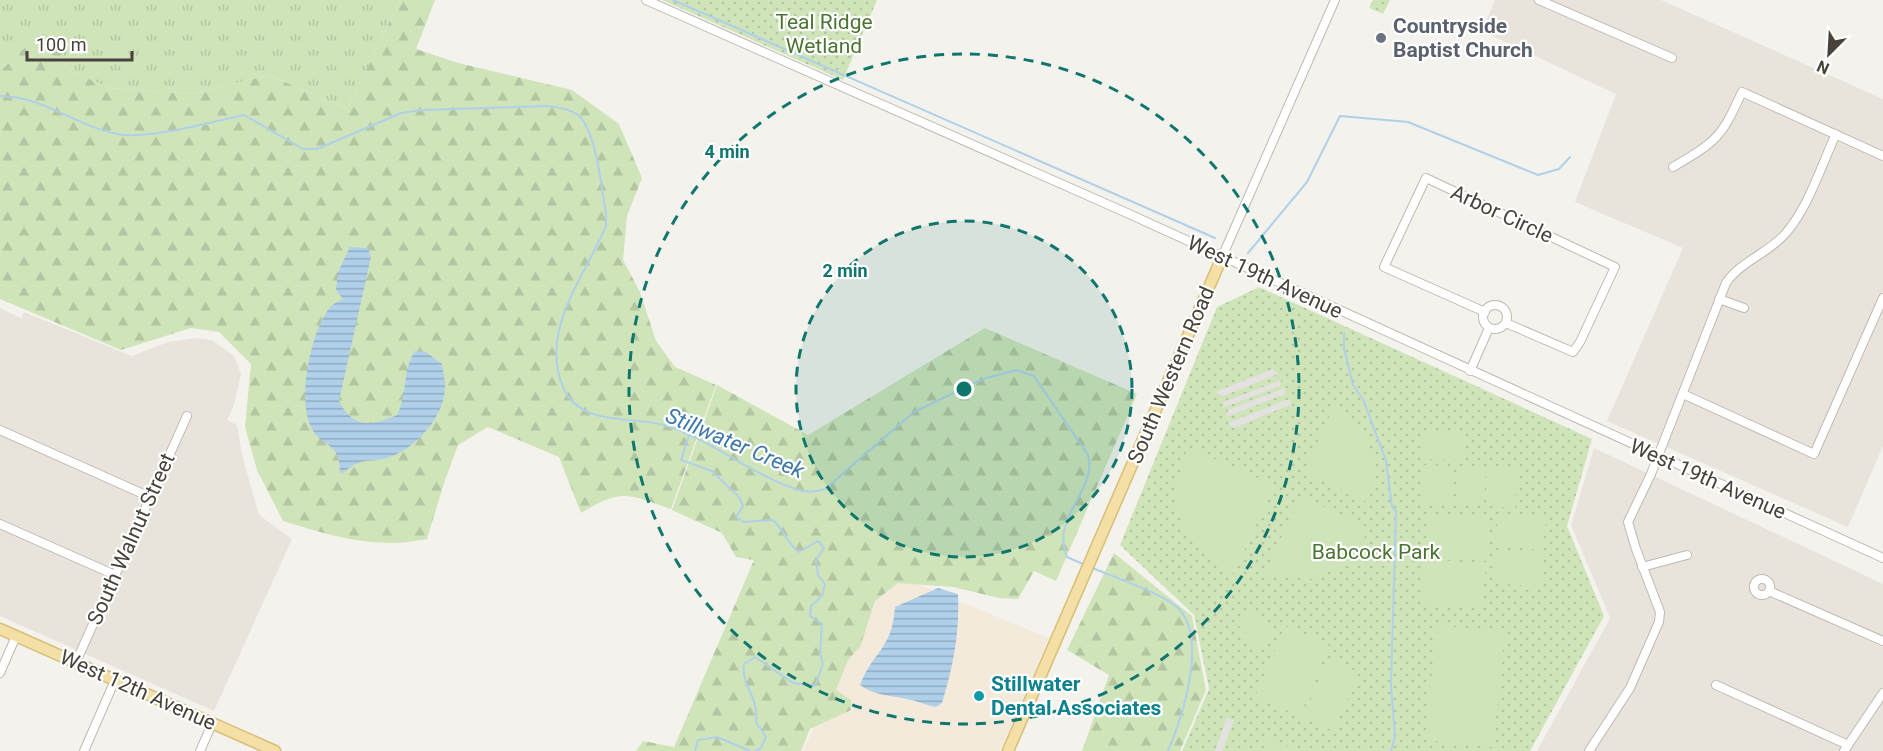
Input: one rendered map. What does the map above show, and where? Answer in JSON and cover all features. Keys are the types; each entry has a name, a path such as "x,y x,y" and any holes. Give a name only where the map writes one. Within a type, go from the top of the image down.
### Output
{"main road":[{"name":"South Western Road","path":"1008,751 1222,257"},
{"name":"West 12th Avenue","path":"0,629 275,751"}],"street":[{"name":"West 19th Avenue","path":"646,0 1222,257 1883,558"},
{"name":"South Western Road","path":"1222,257 1335,0"},
{"path":"1539,0 1672,58"},
{"path":"1673,167 1718,137 1726,128 1742,92 1883,156"},
{"path":"1589,751 1630,688 1659,622 1660,612 1642,567 1629,522 1683,394 1719,299 1734,272 1784,235 1799,215 1836,134"},
{"name":"Arbor Circle","path":"1485,312 1384,267 1426,178 1615,267 1574,352 1506,323"},
{"path":"1683,394 1814,454 1883,298"},
{"path":"1719,299 1743,308"},
{"path":"1494,305 1501,307 1507,316 1506,323 1497,329 1489,327 1484,319 1485,312 1494,305"},
{"path":"1470,371 1489,327"},
{"name":"South Walnut Street","path":"76,662 187,416"},
{"path":"0,430 150,497"},
{"path":"0,524 115,575"},
{"path":"1642,567 1687,555"},
{"path":"1769,591 1883,641"},
{"path":"0,673 16,636"},
{"path":"84,751 115,680"},
{"path":"1716,685 1846,748 1883,693"},
{"path":"200,751 212,723"}],"shaded area":[{"path":"1495,0 1661,0 1883,99 1883,446 1848,527 1607,421 1683,248 1575,202 1616,94 1482,31"},
{"path":"0,308 21,318 24,312 132,356 168,342 196,338 212,340 234,356 241,374 234,405 227,420 237,425 242,455 259,515 292,539 214,711 0,616"},
{"path":"1273,369 1278,374 1223,396 1215,392"},
{"path":"1281,380 1280,386 1222,408 1224,402"},
{"path":"1285,388 1285,394 1226,417 1228,410"},
{"path":"1289,399 1292,404 1234,428 1228,423"},
{"path":"1594,448 1883,584 1883,751 1537,751 1610,618 1571,525"},
{"path":"886,571 1049,638 1000,751 803,751"},
{"path":"1227,718 1234,720 1222,751 1215,751"}],"green space":[{"path":"0,0 400,0 347,109 269,75 192,94 110,88 67,70 57,42 5,67 0,65"},
{"path":"400,0 435,0 416,49 458,63 572,90 619,124 642,178 627,216 623,260 640,292 656,341 675,367 716,385 671,509 625,496 606,500 581,513 559,457 488,427 458,445 427,539 389,543 354,540 283,521 257,470 245,427 251,364 219,332 191,328 121,350 0,299 0,65 5,67 36,37 57,42 67,70 110,88 192,94 269,75 347,109"},
{"name":"Teal Ridge Wetland","path":"662,0 877,0 843,80"},
{"path":"1373,0 1390,0 1383,14 1369,8"},
{"name":"Babcock Park","path":"1259,287 1592,439 1567,526 1604,616 1530,751 1182,751 1209,689 1194,615 1120,545 1217,307"},
{"path":"985,328 1137,394 1056,581 1034,571 1018,599 999,598 953,587 898,583 875,601 860,647 848,660 836,690 851,700 851,710 810,729 801,751 636,751 643,741 674,747 754,560 736,557 722,533 672,510 717,385 808,435"},
{"path":"1333,408 1362,428 1375,462 1369,503 1304,472"},
{"path":"1423,432 1463,433 1463,460 1423,459"},
{"path":"1187,447 1272,484 1273,490 1233,574 1192,538 1179,515 1176,488"},
{"path":"1424,465 1452,466 1451,504 1422,503"},
{"path":"1457,466 1486,468 1484,506 1456,505"},
{"path":"1488,468 1517,469 1515,508 1486,506"},
{"path":"1300,496 1370,528 1349,562 1312,579 1265,574"},
{"path":"1498,513 1546,518 1543,550 1495,546"},
{"path":"1428,514 1489,519 1486,561 1425,556"},
{"path":"1494,550 1542,554 1540,587 1492,583"},
{"path":"1114,553 1192,616 1206,690 1180,751 1082,751 1109,675 1067,650"},
{"path":"1425,559 1486,564 1482,609 1421,603"},
{"path":"1252,607 1274,635 1256,648 1234,620"},
{"path":"1437,625 1505,633 1493,747 1425,740"},
{"path":"1285,626 1329,645 1300,716 1255,697"},
{"path":"1328,659 1359,672 1334,731 1303,718"},
{"path":"1270,737 1295,751 1262,751"}],"water":[{"path":"350,247 368,248 371,257 339,401 344,410 350,417 364,423 397,415 403,399 408,366 415,351 426,352 442,364 445,387 440,409 419,439 400,453 383,459 361,462 343,473 340,472 334,450 312,429 307,417 305,401 312,348 324,317 331,306 343,299 336,290 338,272"},
{"path":"938,588 958,594 955,649 942,703 936,707 877,693 860,685 886,642 895,607"}],"waterway":[{"path":"673,0 1215,238"},
{"name":"Stillwater Creek","path":"0,96 31,101 87,125 117,134 145,135 244,115 303,149 317,149 401,113 422,110 547,106 571,111 578,115 590,134 606,213 606,226 568,304 557,345 557,366 563,387 571,400 582,409 594,414 668,426 701,440 766,477 802,491 812,492 825,489 914,412 983,379 1016,370 1034,376 1088,455 1087,480 1069,516 1063,543 1067,557 1085,565"},
{"path":"1248,253 1307,182 1340,116 1408,122 1538,175 1559,169 1570,157"},
{"path":"1344,333 1344,348 1353,385 1363,399 1386,461 1392,507 1396,511 1391,685 1395,737 1391,751"},
{"path":"689,435 681,460 712,471 739,497 743,506 736,517 744,522 773,520 799,552 818,541 824,548 816,560 818,575 825,584 822,596 811,606 810,616 822,624 820,654 823,664 815,686 793,683 755,657 744,664 745,679 755,705 756,722 766,737 761,748 755,751"},
{"name":"Stillwater Creek","path":"1090,567 1162,597 1179,609 1187,623 1191,640 1190,679 1180,719 1168,751"},
{"path":"695,751 698,740 717,737 750,751"}],"place":[{"name":"Countryside Baptist Church","path":"1381,38"},
{"name":"Stillwater Dental Associates","path":"979,696"}]}
